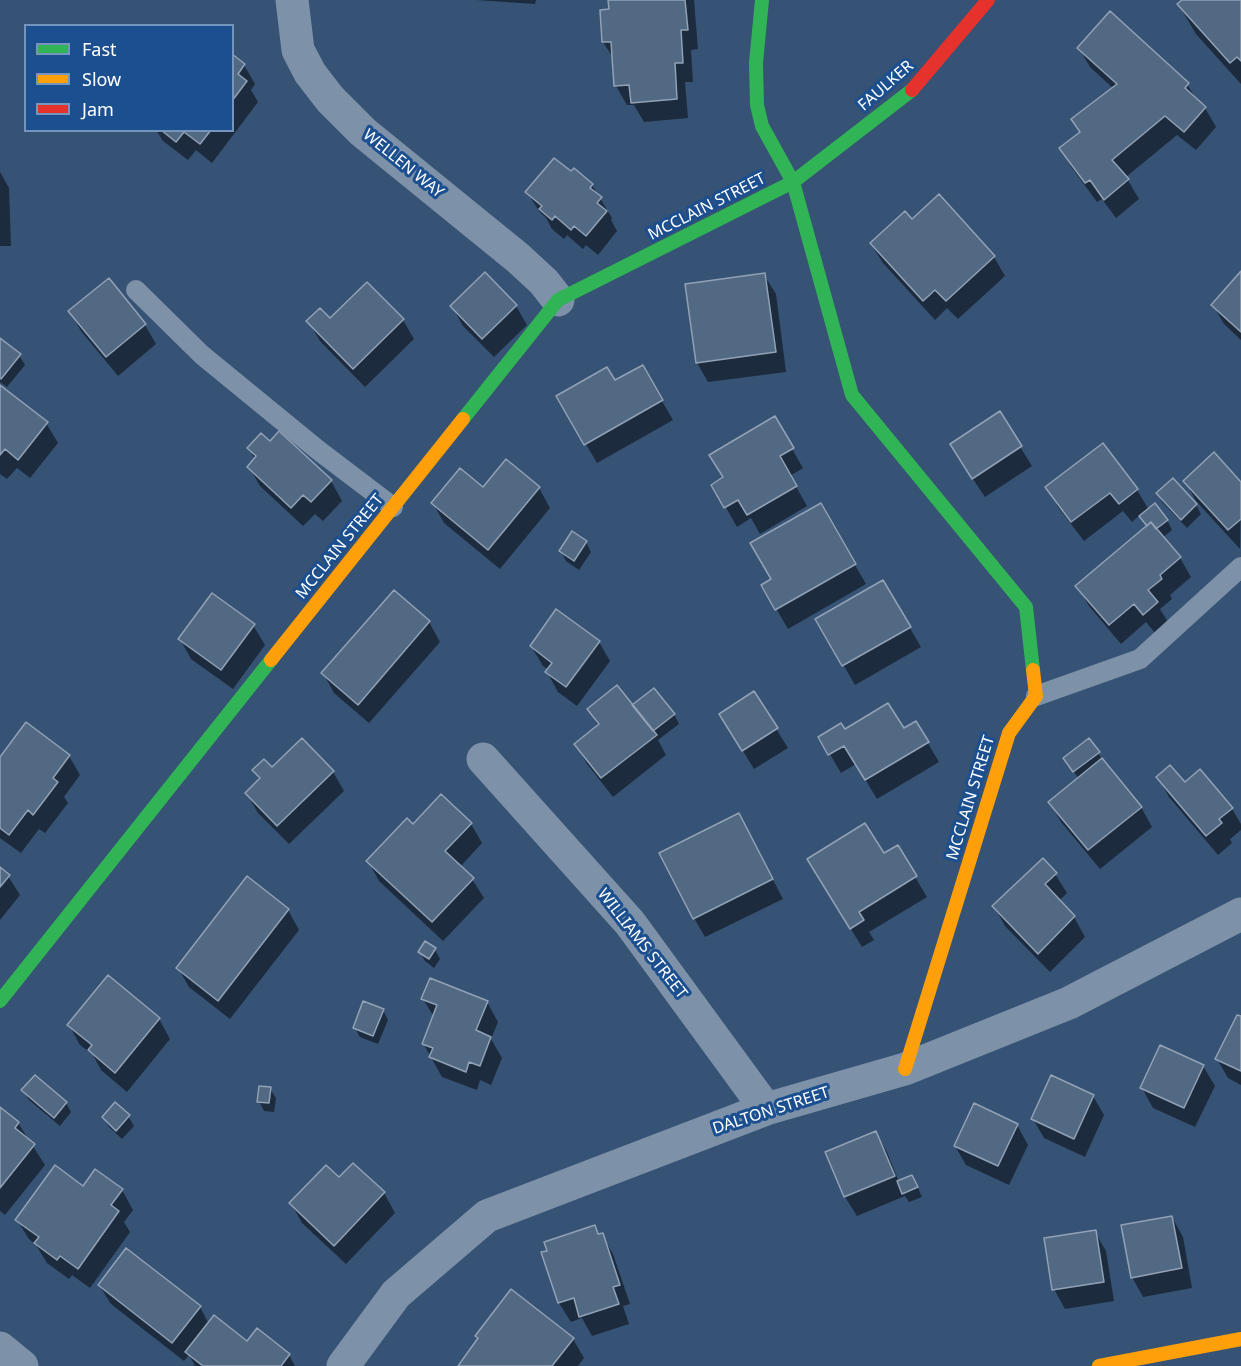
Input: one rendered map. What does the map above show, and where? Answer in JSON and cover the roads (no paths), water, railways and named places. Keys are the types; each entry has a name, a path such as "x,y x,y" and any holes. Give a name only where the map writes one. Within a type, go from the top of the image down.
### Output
{"street":[{"name":"WELLEN WAY","path":"292,0 298,50 310,73 330,99 363,132 518,258 544,282 558,300"},
{"path":"762,0 756,63 757,105 762,126 793,182"},
{"name":"FAULKER","path":"793,182 913,89 988,0"},
{"name":"MCCLAIN STREET","path":"0,1000 558,300 793,182 852,395 1026,607 1036,696 1009,733 905,1069"},
{"name":"WILLIAMS STREET","path":"483,759 630,923 766,1109"},
{"name":"DALTON STREET","path":"343,1366 396,1294 487,1216 766,1109 905,1069 1069,1003 1241,914"},
{"path":"1099,1366 1241,1339"},
{"path":"0,1348 22,1366"}],"lane":[{"path":"136,290 202,355 318,450 393,507"},
{"path":"1036,696 1140,659 1241,567"}]}
